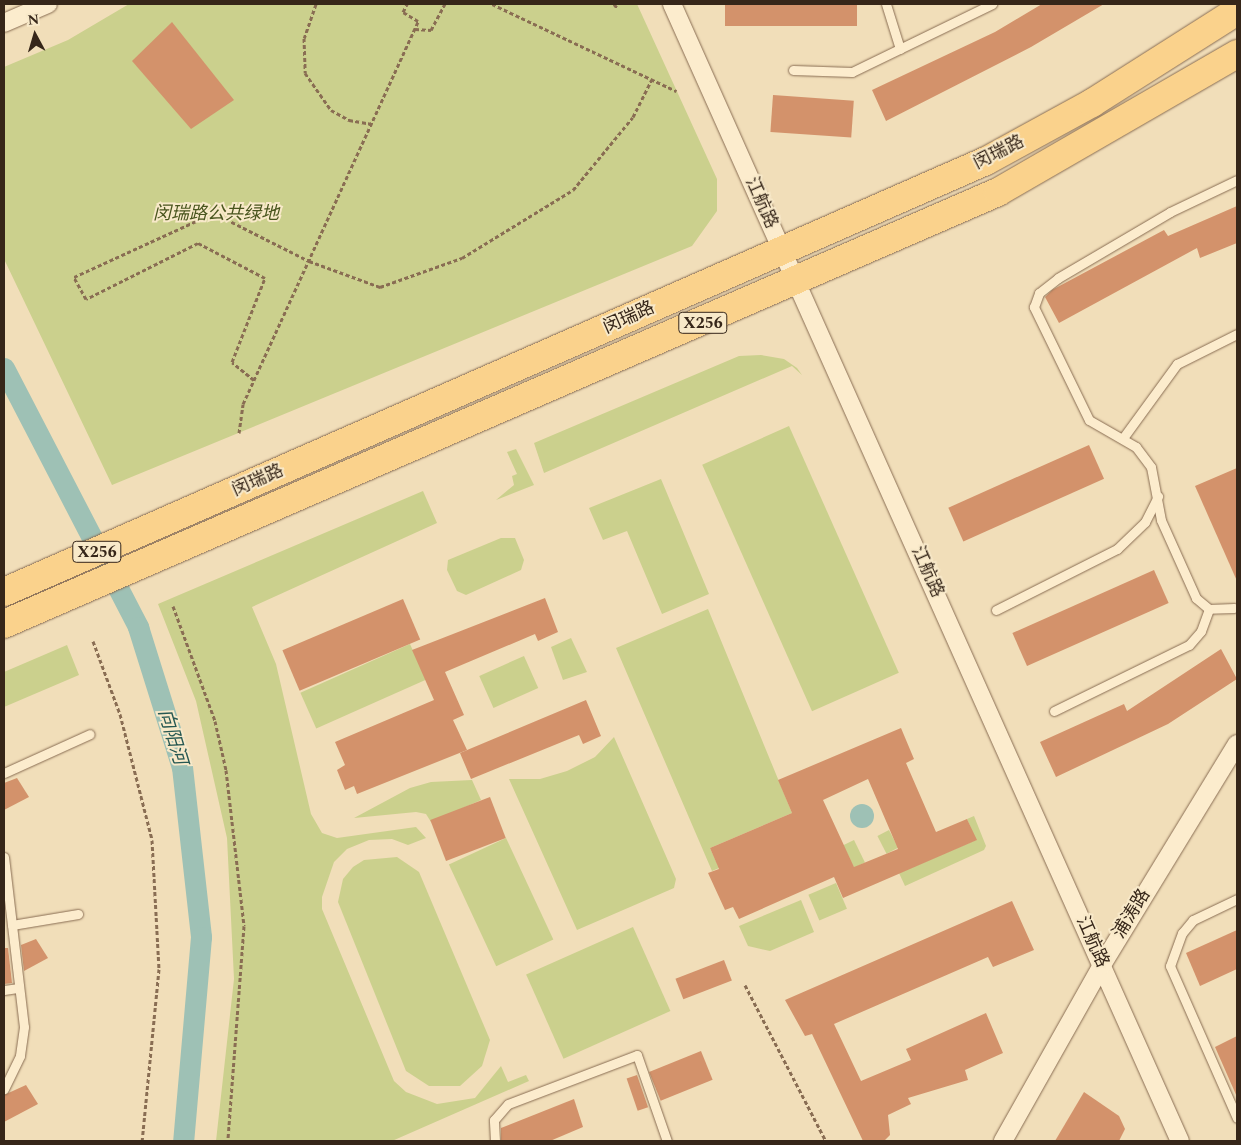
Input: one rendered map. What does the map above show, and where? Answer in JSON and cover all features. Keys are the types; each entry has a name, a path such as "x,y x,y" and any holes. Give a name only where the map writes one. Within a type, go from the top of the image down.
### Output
{"main road":[{"name":"闵瑞路","path":"4,592 986,161 1092,103 1237,11"},
{"name":"闵瑞路","path":"4,624 799,281 998,192 1237,54"}],"street":[{"path":"4,23 48,4"},
{"name":"江航路","path":"672,4 782,251 799,281 1180,1141"},
{"name":"浦涛路","path":"1003,1141 1102,965 1237,744"}],"lane":[{"path":"886,4 900,49"},
{"path":"793,70 852,72 992,4"},
{"path":"1236,608 1208,609 1196,598 1161,520 1159,494 1151,467 1123,438 1089,420 1034,307 1039,293 1170,212 1237,180"},
{"path":"1123,438 1177,364 1237,334"},
{"path":"996,610 1117,549 1146,522 1159,494"},
{"path":"1054,711 1189,645 1201,631 1208,609"},
{"path":"4,773 90,734"},
{"path":"4,858 24,1045 4,1089"},
{"path":"1237,899 1193,920 1182,933 1170,966 1237,1118"},
{"path":"12,925 78,914"},
{"path":"4,990 19,988"},
{"path":"495,1141 494,1120 508,1104 637,1055 667,1141"}],"path":[{"path":"316,4 304,38 305,73 331,110 349,120 371,124"},
{"path":"239,433 243,404 415,29 418,21 403,12 407,4"},
{"path":"415,29 431,30 445,4"},
{"path":"492,4 676,91"},
{"path":"614,4 618,9"},
{"path":"254,380 232,362 266,278 198,243 86,299 74,277 214,213 309,261 380,287 462,258 573,190 634,117 652,79"},
{"path":"173,606 215,721 226,770 244,926 228,1141"},
{"path":"92,641 120,714 152,840 159,970 142,1141"},
{"path":"745,985 826,1141"}],"green space":[{"name":"闵瑞路公共绿地","path":"129,4 637,4 717,179 717,211 692,246 112,485 4,259 4,67 68,40"},
{"path":"761,355 784,359 797,368 802,375 792,366 544,473 534,443 739,356"},
{"path":"789,426 899,673 812,711 702,465"},
{"path":"516,449 534,485 496,500 514,485 512,476 517,474 507,452"},
{"path":"661,479 709,594 662,614 627,531 603,540 589,508"},
{"path":"423,491 437,523 252,607 276,664 311,814 322,833 337,838 416,827 426,838 408,845 392,839 369,840 347,849 334,862 322,897 322,909 394,1081 406,1092 437,1104 475,1098 501,1066 508,1082 526,1075 529,1081 392,1141 216,1141 234,979 227,838 196,701 158,604"},
{"path":"501,538 515,538 524,560 521,570 466,595 457,591 447,570 448,560"},
{"path":"708,609 792,813 710,848 719,868 712,871 616,648"},
{"path":"571,638 587,672 563,680 551,647"},
{"path":"410,644 426,680 316,728 300,693"},
{"path":"67,645 79,675 4,707 4,672"},
{"path":"524,656 538,688 493,708 479,676"},
{"path":"614,737 676,879 674,888 577,930 509,779 540,779 567,771 595,757"},
{"path":"472,780 481,800 431,822 426,814 416,812 354,818 410,788 431,782"},
{"path":"974,816 986,846 984,850 905,886 899,873 976,840 967,819"},
{"path":"889,830 898,848 886,854 877,836"},
{"path":"506,838 553,940 496,966 449,865"},
{"path":"854,840 865,862 854,868 843,845"},
{"path":"397,857 419,872 490,1040 482,1066 460,1086 429,1086 406,1071 338,902 343,879 353,867 364,860"},
{"path":"836,883 847,909 819,920 808,895"},
{"path":"801,900 814,932 770,951 748,946 739,926"},
{"path":"633,927 670,1011 564,1059 526,975"}],"water":[{"path":"862,804 867,805 873,811 873,821 867,827 862,828 857,827 851,821 850,816 851,811 857,805"}],"building":[{"path":"725,4 857,4 857,26 725,26"},
{"path":"1042,4 1104,4 1031,47 886,121 872,90 995,32"},
{"path":"172,22 234,100 191,129 132,61"},
{"path":"773,95 854,101 851,138 770,132"},
{"path":"1237,206 1237,243 1200,258 1197,248 1059,323 1045,297 1052,290 1164,230 1168,236"},
{"path":"1089,445 1104,479 963,541 948,508"},
{"path":"1237,468 1237,581 1195,486"},
{"path":"1154,570 1169,603 1027,666 1012,633"},
{"path":"545,598 558,632 538,641 535,634 445,672 464,715 453,720 467,750 357,794 354,786 345,790 337,770 345,765 335,742 434,700 412,650"},
{"path":"403,599 420,640 300,691 282,650"},
{"path":"1221,649 1237,679 1168,724 1056,777 1040,742 1124,704 1127,711"},
{"path":"586,700 601,736 583,744 579,735 471,779 460,753"},
{"path":"901,728 914,759 906,763 936,832 967,819 977,840 843,898 834,877 739,919 733,907 725,910 708,873 719,869 710,848 792,813 778,780","holes":["868,779 898,849 854,867 823,800"]},
{"path":"17,778 29,797 4,810 4,783"},
{"path":"490,797 506,838 446,861 430,820"},
{"path":"1012,901 1034,950 993,967 988,957 834,1024 861,1081 911,1060 906,1049 986,1013 1003,1053 965,1070 968,1080 908,1098 911,1104 888,1115 890,1135 884,1141 863,1141 812,1034 805,1036 785,1000"},
{"path":"1237,930 1237,969 1200,986 1186,953"},
{"path":"36,939 48,958 24,971 21,945"},
{"path":"4,948 8,948 12,983 4,984"},
{"path":"724,960 732,981 683,999 675,979"},
{"path":"1237,1036 1237,1097 1215,1047"},
{"path":"701,1051 713,1080 661,1101 649,1072"},
{"path":"637,1075 648,1107 638,1111 627,1079"},
{"path":"26,1085 38,1104 4,1122 4,1095"},
{"path":"1084,1092 1119,1116 1125,1129 1119,1141 1055,1141"},
{"path":"574,1099 583,1127 550,1141 501,1141 501,1128"}],"waterway":[{"name":"向阳河","path":"4,368 138,627 182,767 201,937 183,1141"}]}
